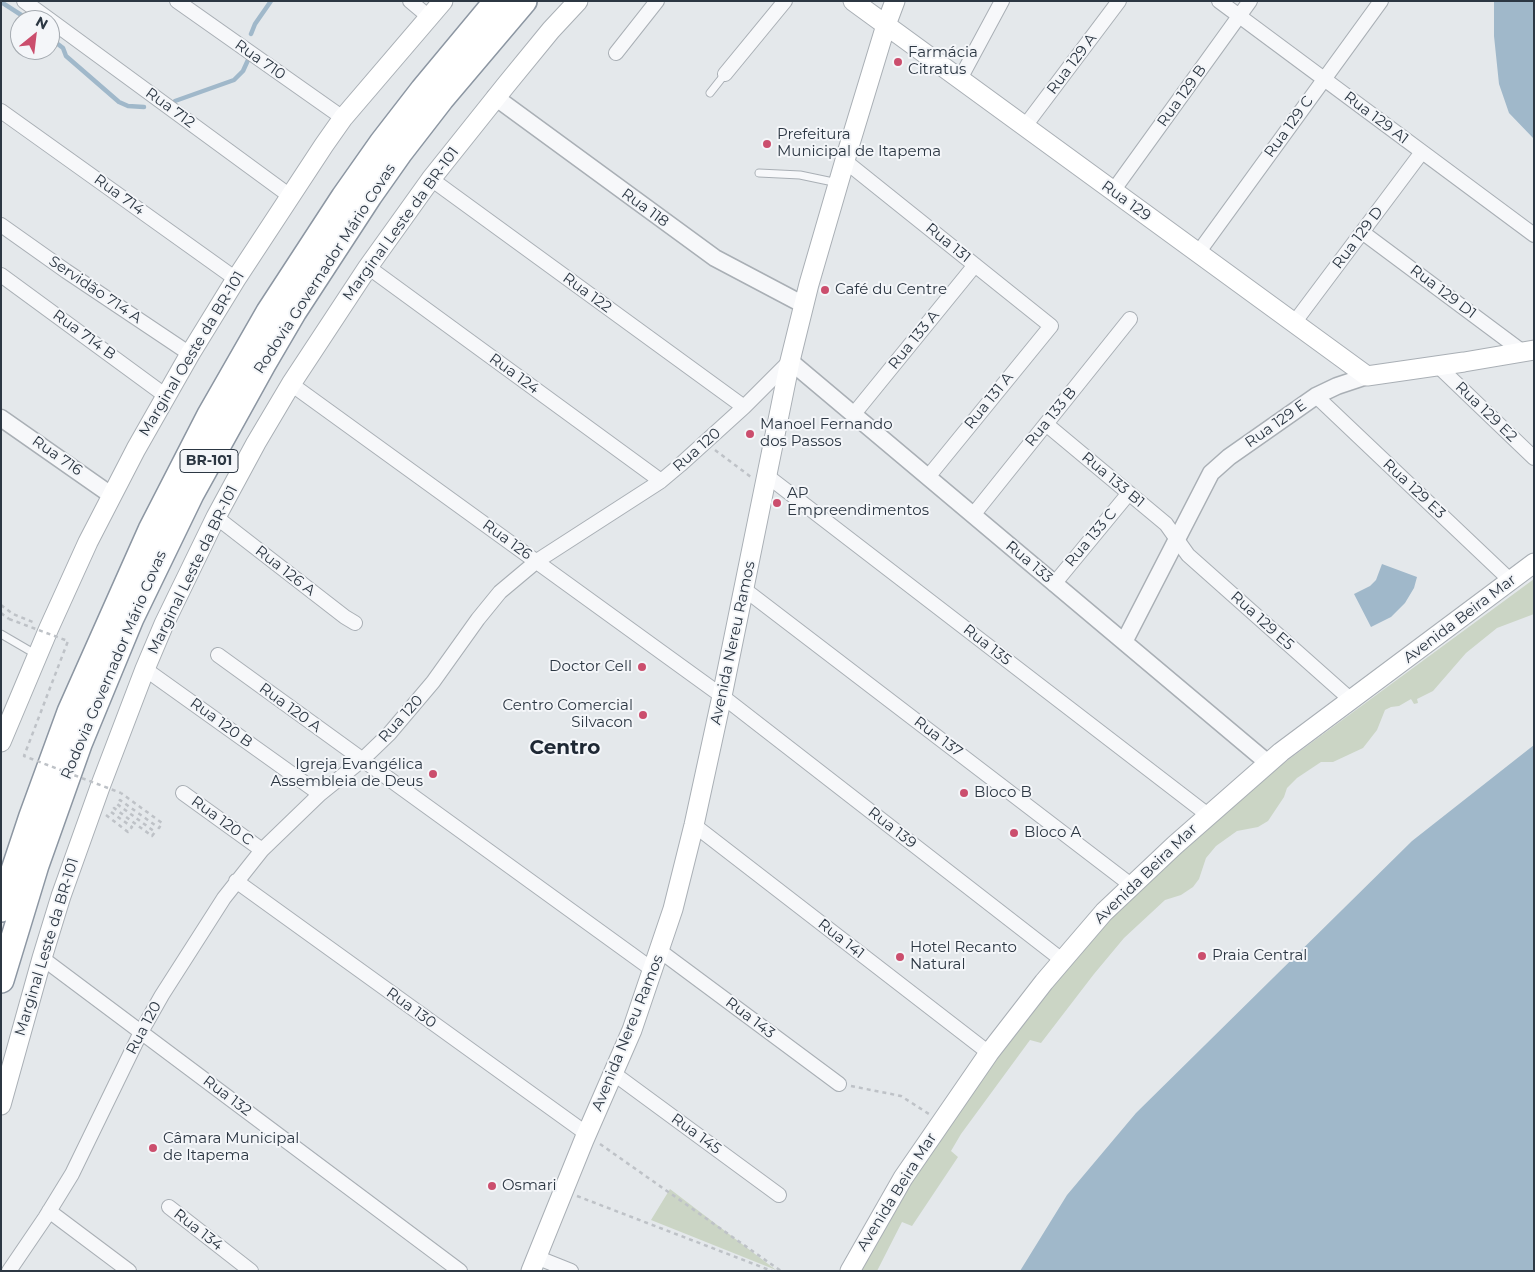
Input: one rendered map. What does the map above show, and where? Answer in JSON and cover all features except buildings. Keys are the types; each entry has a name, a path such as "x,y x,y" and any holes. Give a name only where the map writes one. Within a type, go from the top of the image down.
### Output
{"highway":[{"name":"Rodovia Governador Mário Covas","path":"1,909 35,808 77,696 151,530 210,415 269,312 344,197 422,90 497,1"},
{"name":"Rodovia Governador Mário Covas","path":"1,980 36,865 79,744 131,618 191,494 294,311 370,196 441,99 524,1"}],"main road":[{"name":"Marginal Oeste da BR-101","path":"1,742 49,628 112,495 190,354 236,279 343,118 443,1"},
{"name":"Marginal Leste da BR-101","path":"1,1105 61,896 100,788 164,624 216,517 256,443 291,384 368,267 431,179 495,97 578,1"},
{"name":"Rua 129","path":"853,1 1367,376"},
{"name":"Avenida Nereu Ramos","path":"534,1264 632,1030 676,901 722,696 790,362 838,183 894,1"},
{"name":"Rua 129 E","path":"1367,376 1528,351"},
{"name":"Avenida Beira Mar","path":"850,1271 903,1178 989,1053 1062,960 1104,912 1208,815 1268,763 1350,699 1534,563"}],"street":[{"name":"Rua 712","path":"24,1 36,10"},
{"name":"Rua 710","path":"177,1 343,118"},
{"path":"410,1 429,17"},
{"path":"616,53 657,1"},
{"path":"725,74 785,1"},
{"path":"960,79 1002,1"},
{"name":"Rua 129 A","path":"1024,126 1119,1"},
{"name":"Rua 129 A1","path":"1219,1 1534,235"},
{"name":"Rua 129 B","path":"1113,191 1250,1"},
{"name":"Rua 129 C","path":"1198,253 1381,1"},
{"name":"Rua 712","path":"60,27 290,196"},
{"name":"Rua 118","path":"495,97 715,258 804,306"},
{"name":"Rua 714","path":"1,111 236,279"},
{"name":"Rua 129 D","path":"1294,323 1422,152"},
{"name":"Rua 131","path":"845,161 1051,326"},
{"name":"Rua 122","path":"431,179 744,407"},
{"name":"Servidão 714 A","path":"1,225 190,354"},
{"name":"Rua 129 D1","path":"1362,232 1528,351"},
{"name":"Rua 133 A","path":"853,415 974,265"},
{"name":"Rua 124","path":"368,267 661,481"},
{"name":"Rua 714 B","path":"1,275 166,396"},
{"name":"Rua 133 B","path":"973,515 1130,319"},
{"name":"Rua 131 A","path":"928,477 1051,326"},
{"name":"Rua 120","path":"9,1271 72,1174 140,1032 236,881 262,850 320,794 362,760 389,734 422,696 488,604 500,592 537,561 661,481 706,443 790,362"},
{"name":"Rua 133","path":"790,362 1268,763"},
{"name":"Rua 129 E2","path":"1438,366 1534,458"},
{"name":"Rua 129 E","path":"1124,642 1206,482 1220,464 1316,396 1337,386 1367,376"},
{"name":"Rua 126","path":"291,384 722,696"},
{"name":"Rua 129 E3","path":"1316,396 1511,581"},
{"name":"Rua 716","path":"1,418 112,495"},
{"name":"Rua 133 B1","path":"1046,424 1166,524 1177,538"},
{"name":"Rua 135","path":"765,481 1208,815"},
{"name":"Rua 133 C","path":"1054,584 1129,493"},
{"name":"Rua 126 A","path":"216,517 337,612 355,623"},
{"name":"Rua 129 E5","path":"1177,538 1188,555 1350,699"},
{"name":"Rua 137","path":"744,588 1132,885"},
{"name":"Rua 120 A","path":"218,655 653,970"},
{"name":"Rua 120 B","path":"146,669 320,794"},
{"name":"Rua 139","path":"722,696 1062,960"},
{"name":"Rua 120 C","path":"183,793 262,850"},
{"name":"Rua 141","path":"694,825 989,1053"},
{"name":"Rua 130","path":"236,881 587,1134"},
{"name":"Rua 143","path":"660,951 839,1084"},
{"name":"Rua 132","path":"42,958 460,1271"},
{"name":"Rua 145","path":"613,1073 779,1195"},
{"name":"Rua 134","path":"169,1207 251,1271"},
{"path":"49,1211 129,1271"},
{"path":"534,1264 571,1271"}],"lane":[{"path":"710,93 725,74"},
{"path":"760,174 800,175 838,183"},
{"path":"1,634 37,655"}],"path":[{"path":"706,443 765,481"},
{"path":"1,605 13,614 49,628"},
{"path":"1,613 9,619 68,641 24,756 121,793 162,823 159,828 120,800 117,804 155,832 152,836 114,808 111,812 132,828 128,832 100,812 106,795 100,788"},
{"path":"839,1084 901,1096 941,1121"},
{"path":"587,1134 781,1271"},
{"path":"564,1191 772,1271"}],"green space":[{"path":"1534,579 1534,614 1497,628 1466,653 1433,691 1417,699 1418,703 1414,704 1411,699 1399,706 1385,710 1377,730 1363,748 1333,762 1321,762 1297,778 1287,788 1284,797 1268,821 1258,827 1237,831 1216,846 1206,858 1199,879 1193,887 1181,895 1165,900 1124,938 1041,1043 1030,1040 961,1134 951,1151 958,1157 912,1226 902,1222 877,1271 858,1271 907,1184 1010,1037 1104,924 1219,817 1277,768"},
{"path":"670,1189 776,1270 651,1220"}],"water":[{"path":"1494,1 1534,1 1534,139 1509,113 1499,84 1494,36"},
{"path":"1382,564 1417,577 1414,588 1405,603 1391,617 1371,627 1354,594 1370,586 1376,580"},
{"path":"1534,745 1534,1271 1020,1271 1067,1195 1136,1113 1412,841"}],"waterway":[{"path":"251,34 255,24 271,1"},
{"path":"1,2 13,10"},
{"path":"60,46 66,56 119,102 128,106 144,107"},
{"path":"175,101 234,80 243,71 248,60"}],"place":[{"name":"Farmácia Citratus","path":"898,62"},
{"name":"Prefeitura Municipal de Itapema","path":"767,144"},
{"name":"Café du Centre","path":"825,290"},
{"name":"Manoel Fernando dos Passos","path":"750,434"},
{"name":"AP Empreendimentos","path":"777,503"},
{"name":"Doctor Cell","path":"642,667"},
{"name":"Centro Comercial Silvacon","path":"643,715"},
{"name":"Igreja Evangélica Assembleia de Deus","path":"433,774"},
{"name":"Bloco B","path":"964,793"},
{"name":"Bloco A","path":"1014,833"},
{"name":"Praia Central","path":"1202,956"},
{"name":"Hotel Recanto Natural","path":"900,957"},
{"name":"Câmara Municipal de Itapema","path":"153,1148"},
{"name":"Osmari","path":"492,1186"}],"district":[{"name":"Centro","path":"565,748"}]}
